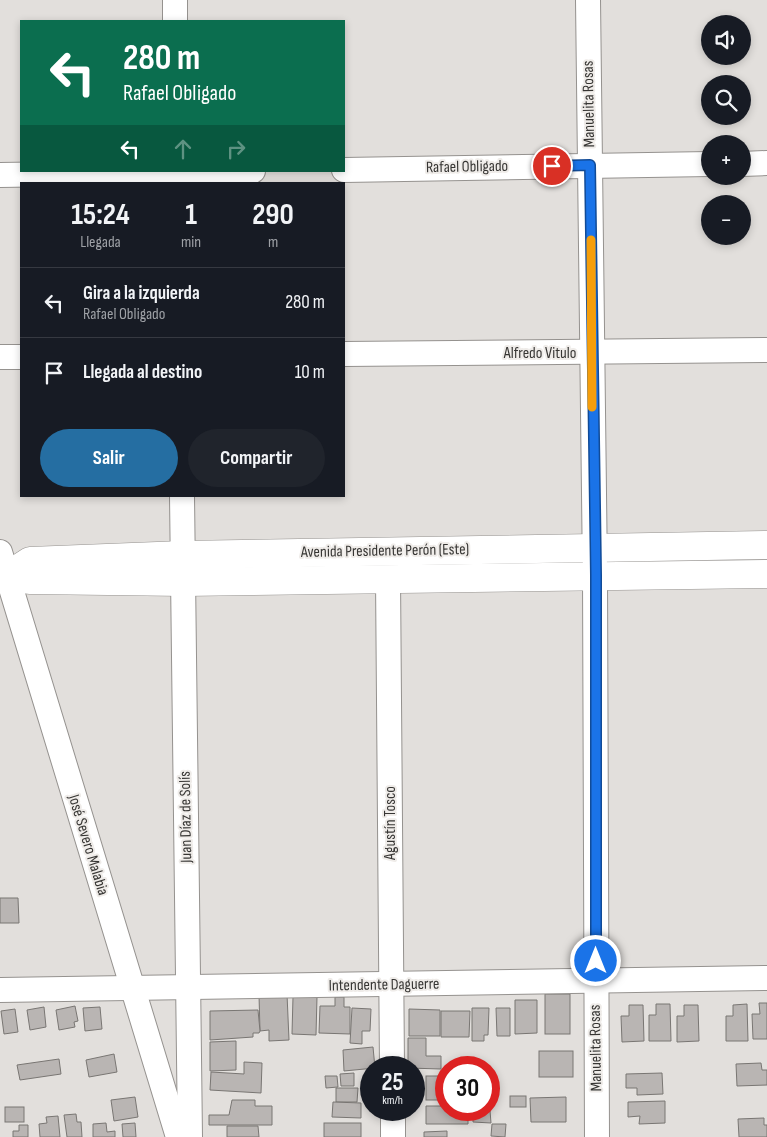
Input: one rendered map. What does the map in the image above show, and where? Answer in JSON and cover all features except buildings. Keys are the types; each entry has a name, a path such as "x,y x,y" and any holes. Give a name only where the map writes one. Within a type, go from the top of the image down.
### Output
{"main road":[{"name":"Avenida Presidente Perón (Este)","path":"2,568 30,561 183,555 595,546 767,545"},
{"name":"Avenida Presidente Perón (Este)","path":"2,568 31,580 184,582 767,574"}],"street":[{"path":"175,0 176,20"},
{"name":"Manuelita Rosas","path":"588,0 591,353 596,575 597,1137"},
{"path":"751,164 767,163"},
{"name":"Rafael Obligado","path":"345,170 701,164"},
{"path":"0,175 177,176 238,172"},
{"name":"Alfredo Vitulo","path":"345,354 767,350"},
{"path":"0,358 20,357"},
{"name":"Juan Díaz de Solís","path":"182,497 190,1137"},
{"name":"José Severo Malabia","path":"2,568 178,1137"},
{"name":"Agustín Tosco","path":"388,578 392,1056"},
{"name":"Intendente Daguerre","path":"0,990 767,978"},
{"path":"393,1121 393,1137"}],"slow traffic":[{"path":"591,240 592,407"}],"route":[{"path":"552,166 590,165 591,353 596,575 596,961"}]}
